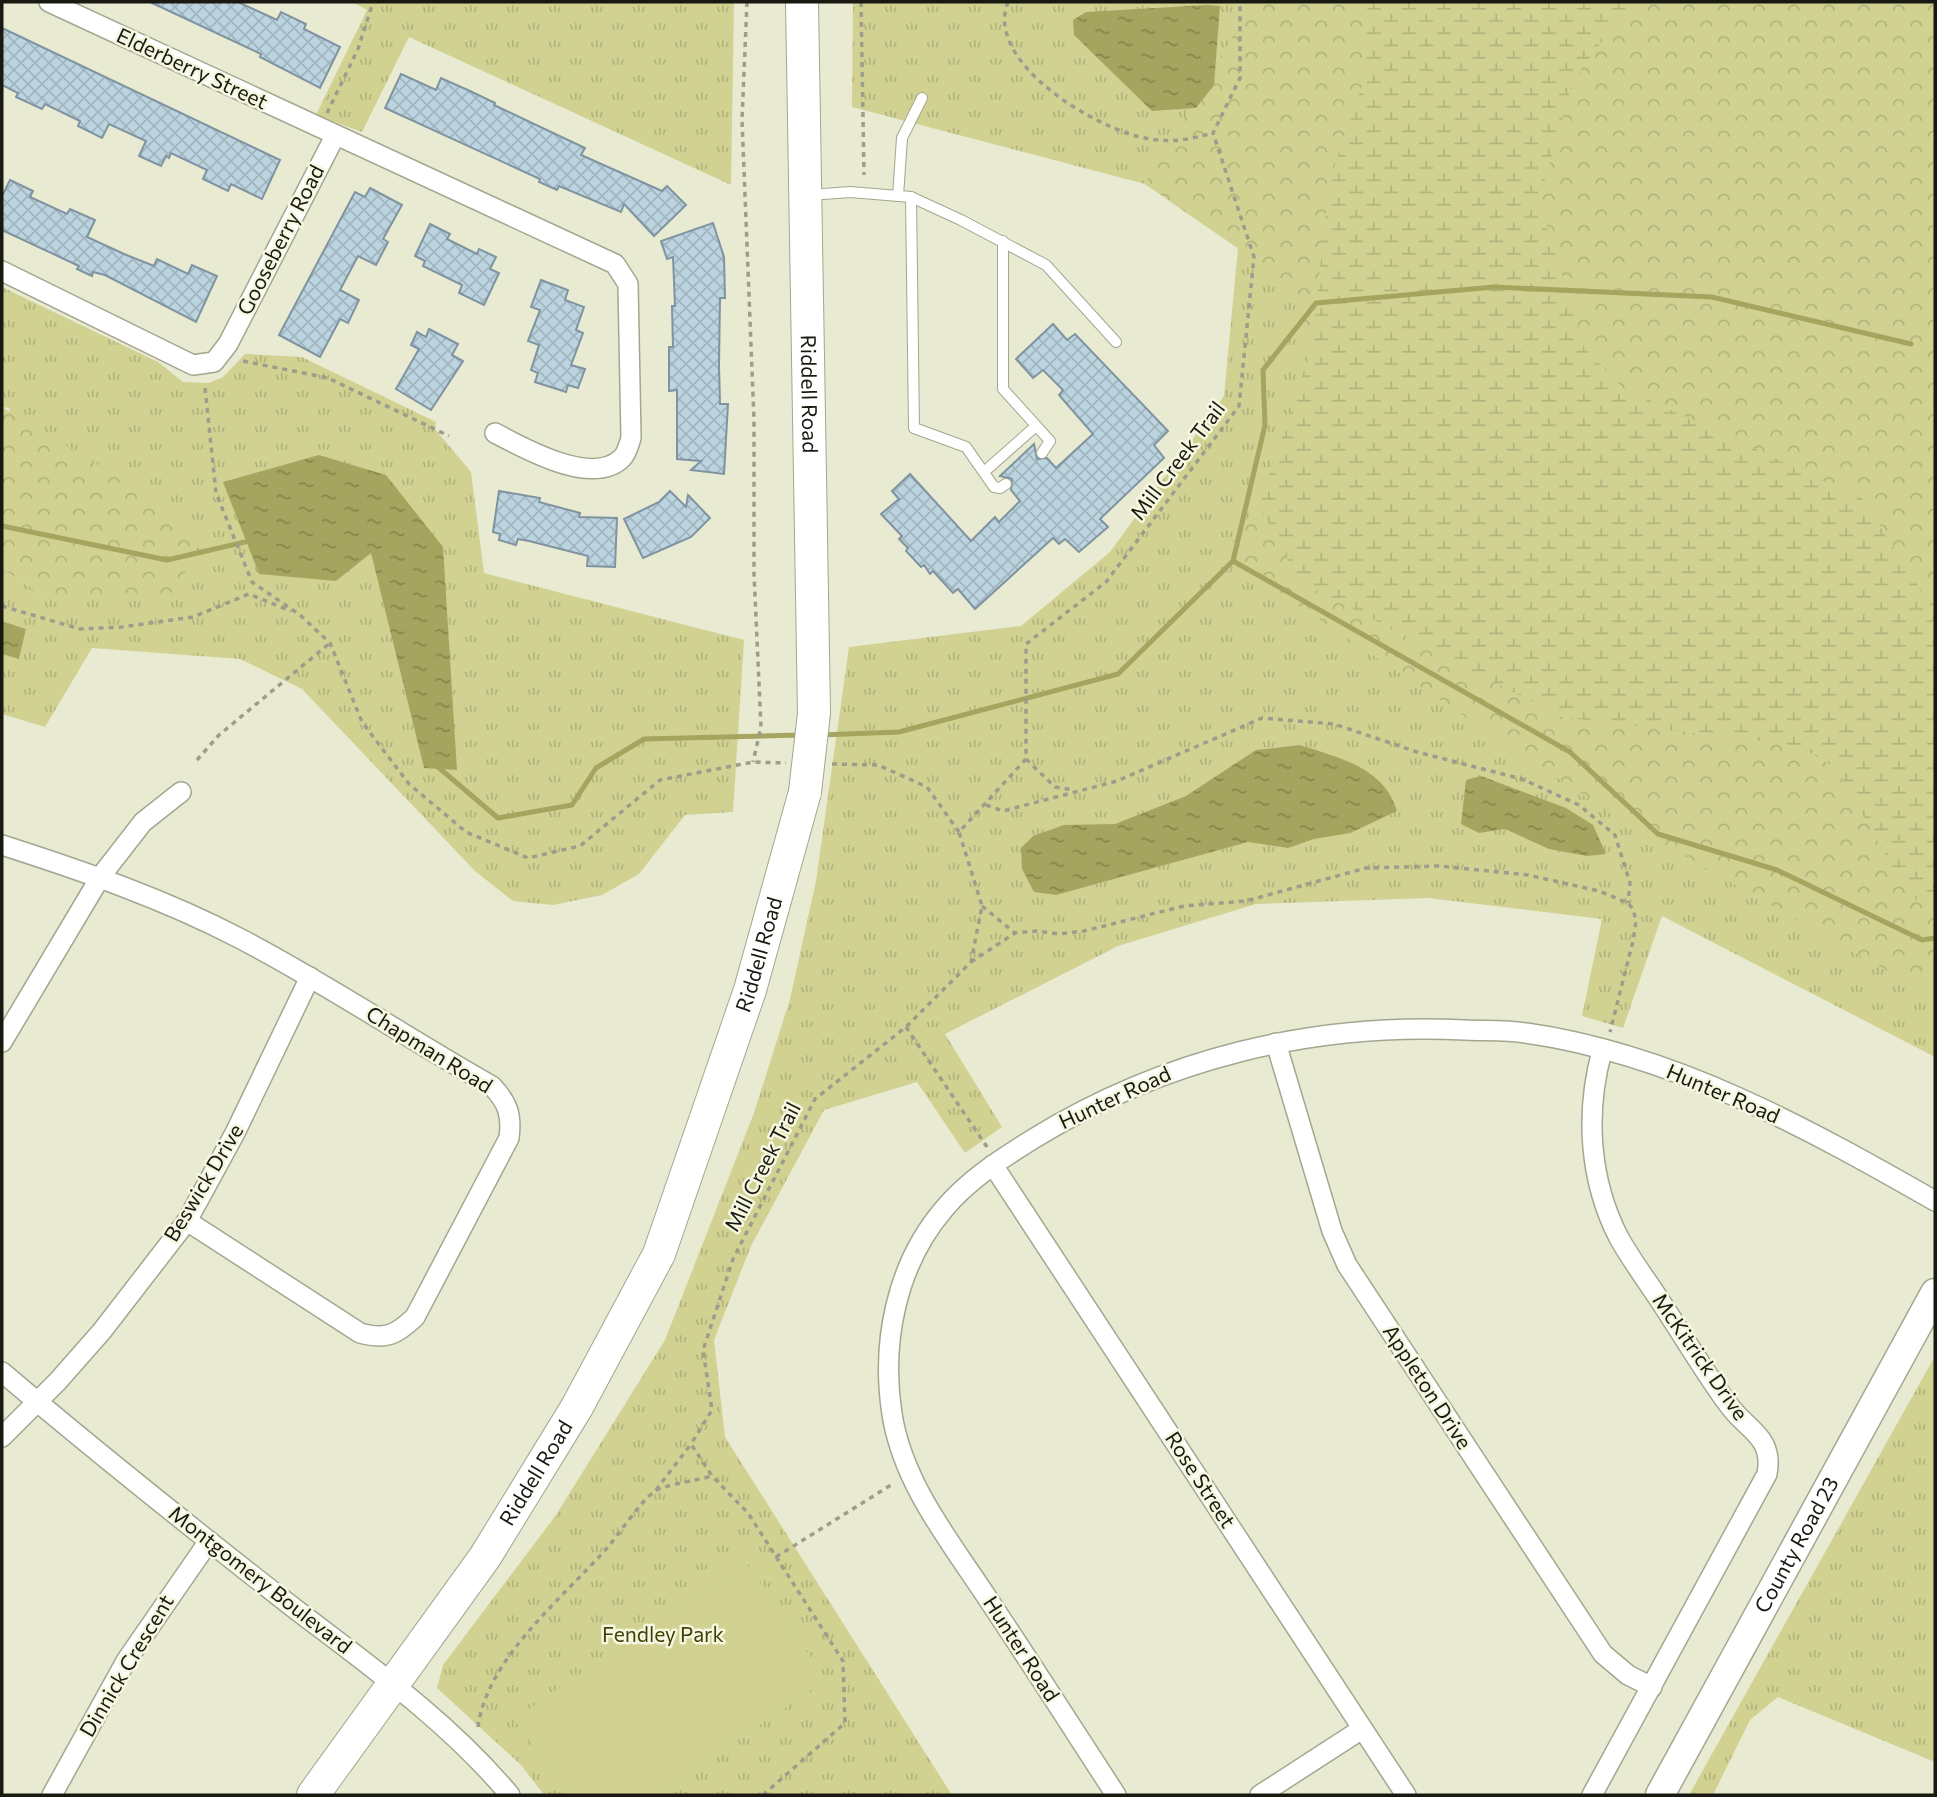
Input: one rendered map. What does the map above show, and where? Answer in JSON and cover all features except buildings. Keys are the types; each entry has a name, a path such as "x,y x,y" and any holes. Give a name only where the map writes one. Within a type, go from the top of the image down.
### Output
{"main road":[{"name":"Riddell Road","path":"313,1795 492,1545 577,1407 659,1254 750,990 814,713 802,2"},
{"name":"County Road 23","path":"1660,1795 1935,1293"}],"street":[{"name":"Elderberry Street","path":"49,2 615,264 628,285 631,438 624,457 608,468 595,471 535,454 495,433"},
{"name":"Gooseberry Road","path":"2,271 193,365 214,362 228,344 335,136"},
{"path":"2,1042 101,876 143,822 180,792"},
{"name":"Chapman Road","path":"2,845 101,876 237,937 310,977 492,1086 506,1101 511,1119 509,1138 464,1230 415,1317 397,1334 380,1338 360,1332 187,1220"},
{"name":"Beswick Drive","path":"39,1401 102,1331 187,1220 235,1133 310,977"},
{"name":"Hunter Road","path":"1116,1795 916,1486 893,1419 887,1368 888,1341 902,1284 922,1243 942,1211 991,1157 1123,1091 1197,1062 1276,1043 1343,1032 1426,1028 1525,1032 1606,1042 1701,1080 1777,1115 1935,1201"},
{"name":"McKitrick Drive","path":"1592,1795 1767,1474 1770,1458 1765,1443 1731,1408 1700,1365 1620,1239 1608,1214 1592,1146 1591,1120 1595,1078 1606,1042"},
{"name":"Appleton Drive","path":"1276,1043 1332,1231 1347,1265 1603,1654 1628,1675 1652,1687"},
{"name":"Rose Street","path":"991,1157 1406,1795"},
{"name":"Montgomery Boulevard","path":"2,1372 209,1541 392,1684 470,1751 510,1795"},
{"path":"2,1437 39,1401"},
{"name":"Dinnick Crescent","path":"52,1795 126,1661 209,1541"},
{"path":"1260,1795 1362,1729"}],"lane":[{"path":"898,196 902,138 922,98"},
{"path":"805,195 850,192 911,197 1046,265 1116,342"},
{"path":"911,197 914,428 966,447 994,487 1000,488 1006,484"},
{"path":"1003,241 1003,389 1050,441 1042,453"},
{"path":"984,472 1036,426"}],"path":[{"path":"326,115 358,49 373,2"},
{"path":"747,2 742,120 754,421 754,574 761,727 754,747 753,762"},
{"path":"861,2 864,175"},
{"path":"1008,2 1004,22 1012,48 1047,88 1083,113 1146,139 1178,142 1213,132 1240,78 1240,2"},
{"name":"Mill Creek Trail","path":"1026,759 1026,644 1106,582 1239,406 1254,257 1213,132"},
{"path":"243,361 328,378 449,436"},
{"path":"205,388 216,493 252,582 300,615 330,643 362,722 409,784 466,832 528,858 580,846 660,780 753,762 799,778"},
{"path":"2,606 80,629 122,627 193,617 249,594 300,615"},
{"path":"197,760 219,735 330,643"},
{"path":"986,805 1003,811 1117,781 1262,718 1334,724 1417,752 1522,779 1579,805 1615,835 1630,883 1628,903 1636,921 1606,1042"},
{"path":"959,832 1026,759 1055,787 1076,790"},
{"path":"822,764 878,765 927,787 959,832 982,906 971,962"},
{"path":"982,906 1015,933 1072,933 1184,906 1246,901 1366,868 1438,866 1528,875 1599,891 1628,903"},
{"name":"Mill Creek Trail","path":"478,1727 481,1709 498,1674 531,1628 577,1582 656,1490 691,1444 712,1409 703,1350 733,1259 815,1099 906,1027 971,962 1015,933"},
{"path":"906,1027 991,1157"},
{"path":"691,1444 712,1476 748,1513 843,1661 845,1723 764,1795"},
{"path":"656,1490 712,1476"},
{"path":"776,1557 891,1485"}],"green space":[{"path":"352,2 734,2 731,185 409,37 362,132 316,115 367,10"},
{"name":"Fendley Park","path":"853,2 1935,2 1935,1057 1662,916 1623,1028 1582,1016 1602,919 1428,898 1256,904 1118,946 945,1034 1002,1127 965,1153 917,1082 824,1110 751,1246 714,1340 725,1437 952,1795 544,1795 521,1765 437,1688 443,1665 556,1515 665,1340 754,1113 790,999 816,881 849,647 1021,626 1110,552 1224,396 1238,248 1145,184 852,107"},
{"path":"1253,2 1935,2 1935,979 1896,976 1616,817 1224,556 1295,444 1323,363 1282,279 1145,184"},
{"path":"1368,2 1631,2 1574,79 1539,200 1584,347 1623,388 1863,499 1935,613 1935,902 1910,899 1837,769 1799,746 1561,717 1299,581 1259,505 1312,347 1329,182 1362,85"},
{"path":"2,287 158,362 183,382 209,383 223,377 245,354 302,357 436,422 435,429 471,472 484,573 744,640 733,812 685,815 639,874 602,895 553,905 513,901 475,871 302,689 240,659 92,648 45,727 2,714 2,654 19,658 26,629 2,621 2,569 47,597 9,408 2,407","holes":["371,552 438,767 424,767"]},
{"path":"2,407 190,521 197,557 165,602 47,597 2,569"},
{"path":"1935,1356 1935,1762 1778,1697 1750,1720 1713,1795 1689,1795"},
{"name":"Fendley Park","path":"745,1561 826,1680 657,1795 567,1795 514,1719"}],"water":[{"path":"1220,6 1214,85 1196,108 1152,111 1074,35 1073,20 1086,12"},
{"path":"319,455 386,475 443,547 457,770 424,768 371,553 336,581 259,574 223,482"},
{"path":"2,621 26,629 19,659 2,654"},
{"path":"1300,745 1344,760 1371,774 1391,796 1397,811 1350,833 1314,839 1288,848 1248,842 1056,895 1034,892 1022,869 1021,848 1033,836 1064,825 1115,824 1186,796 1256,750"},
{"path":"1481,776 1566,808 1593,825 1606,854 1587,856 1549,849 1505,829 1479,833 1461,824 1466,780"}],"waterway":[{"path":"820,735 899,732 1118,674 1233,561 1265,425 1263,370 1316,303 1494,287 1712,297 1911,344"},
{"path":"2,526 167,560 245,542"},
{"path":"1233,561 1570,752 1658,834 1777,870 1922,940 1935,938"},
{"path":"438,767 498,818 572,805 596,768 644,739 800,735"}]}
